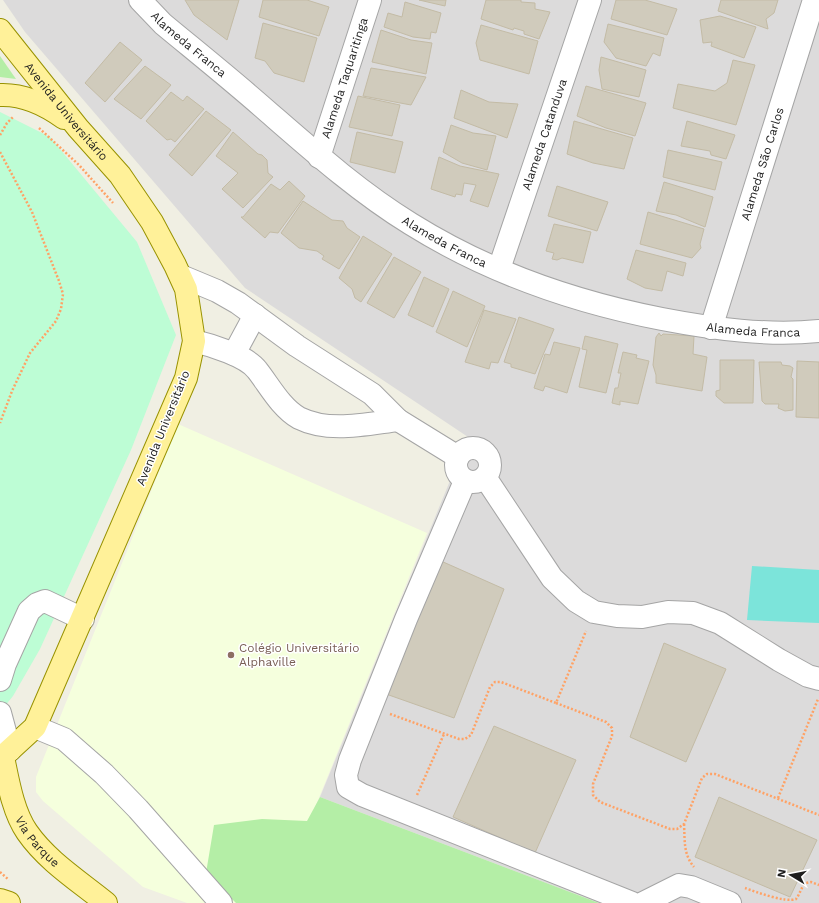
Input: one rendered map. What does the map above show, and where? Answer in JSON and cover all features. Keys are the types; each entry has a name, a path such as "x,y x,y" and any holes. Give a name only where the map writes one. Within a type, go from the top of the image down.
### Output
{"main road":[{"name":"Avenida Universitário","path":"0,30 78,128 120,175 152,222 181,276 186,289 194,341 186,378 35,727 4,755"},
{"path":"0,95 10,94 47,106 78,128"},
{"name":"Via Parque","path":"4,755 13,801 26,832 64,871 106,903"},
{"path":"0,900 9,903"}],"street":[{"name":"Alameda Franca","path":"140,0 163,24 319,156 375,200 412,225 499,269 555,293 628,312 711,328 796,333 819,331"},
{"name":"Alameda Taquaritinga","path":"319,156 370,0"},
{"name":"Alameda Catanduva","path":"499,269 590,0"},
{"name":"Alameda São Carlos","path":"711,328 814,0"},
{"path":"181,276 217,290 255,315 297,346 372,394 398,420 458,457"},
{"path":"234,354 255,315"},
{"path":"194,341 234,354 256,368 274,395 298,418 330,427 398,420"},
{"path":"632,903 362,795 348,787 346,775 372,707 475,479 490,468 489,457 481,449 474,447 466,448 458,457 456,468 459,476 475,479 552,578 576,601 594,612 617,616 642,617 668,612 693,613 720,623 779,660 808,676 819,679"},
{"path":"0,680 5,664 29,611 37,604 45,601 83,619"},
{"path":"0,713 4,755"},
{"path":"35,727 64,739 104,774 138,809 221,903"},
{"path":"643,903 679,885 737,895"}],"path":[{"path":"7,115 21,118"},
{"path":"0,135 7,123 15,116"},
{"path":"33,123 79,165 108,199 118,207 127,207 138,201"},
{"path":"0,152 32,212 63,294 61,309 56,321 30,353 12,391 0,423"},
{"path":"556,703 594,612"},
{"path":"372,707 459,739 465,739 470,735 490,687 495,682 502,682 606,722 612,728 612,736 593,784 593,795 600,802 670,829 677,829 684,824"},
{"path":"778,798 819,697"},
{"path":"409,814 444,733"},
{"path":"695,867 688,860 685,850 684,824 702,778 707,774 715,774 819,815"},
{"path":"737,895 780,902 789,902 796,899 806,883 811,882 819,886"}],"shaded area":[{"path":"3,0 819,0 819,903 599,903 320,797 468,437 245,288 25,32"},
{"name":"Colégio Universitário Alphaville","path":"178,424 427,533 276,903 187,903 143,887 43,801 36,792 36,777"},
{"path":"752,566 819,570 819,623 747,620"}],"green space":[{"path":"0,56 16,79 0,77"},
{"path":"0,112 50,137 137,242 176,335 131,450 40,649 13,696 0,712"},
{"path":"320,797 599,903 236,903 206,873 214,825 262,819 307,821"}],"building":[{"path":"185,0 239,0 227,40 194,15"},
{"path":"263,0 307,0 329,7 319,36 259,17"},
{"path":"419,0 446,0 445,6"},
{"path":"486,0 521,0 521,2 535,3 535,9 550,12 539,39 524,34 524,31 514,28 513,30 481,19"},
{"path":"616,0 645,0 677,9 667,35 611,19"},
{"path":"721,0 778,0 774,13 766,19 768,29 718,11"},
{"path":"405,2 441,13 436,33 431,32 430,39 413,37 384,27 388,13 402,17"},
{"path":"720,16 756,27 744,58 711,46 712,42 703,43 700,20"},
{"path":"263,23 317,38 304,82 274,73 265,61 255,58"},
{"path":"608,24 664,38 660,56 653,53 646,66 616,58 604,42"},
{"path":"481,25 538,41 529,74 480,60 476,43"},
{"path":"381,30 411,40 432,43 426,74 372,62"},
{"path":"120,42 142,60 105,102 85,83"},
{"path":"601,57 646,70 639,97 602,89 599,70"},
{"path":"733,60 755,65 736,125 673,108 678,84 715,91 727,83"},
{"path":"145,66 171,85 141,119 114,99"},
{"path":"371,68 426,77 411,105 363,96"},
{"path":"586,86 646,103 635,136 606,128 577,116"},
{"path":"461,90 489,102 518,104 507,138 454,118"},
{"path":"171,92 183,101 187,96 204,109 175,142 171,139 167,140 146,121"},
{"path":"358,96 400,105 392,136 349,127"},
{"path":"206,111 231,130 192,176 169,155"},
{"path":"574,121 633,138 624,169 593,163 567,154"},
{"path":"687,121 735,135 726,159 711,155 710,151 681,146"},
{"path":"451,125 473,133 496,136 487,170 462,163 443,152"},
{"path":"233,132 267,160 268,173 273,177 243,208 222,189 238,173 216,156"},
{"path":"357,132 403,142 395,173 350,162"},
{"path":"668,150 722,162 715,190 663,177"},
{"path":"439,157 460,166 499,174 488,207 470,201 476,185 464,183 462,195 456,194 455,197 431,189"},
{"path":"289,181 305,196 278,233 270,232 265,238 241,217 243,217 271,184 280,190"},
{"path":"664,182 713,197 705,227 676,215 656,211"},
{"path":"557,186 608,202 597,231 548,216"},
{"path":"303,201 332,220 343,221 347,228 360,237 339,269 322,259 324,256 317,251 299,248 281,233"},
{"path":"648,212 704,229 700,244 701,248 692,258 640,244"},
{"path":"554,224 591,232 583,263 562,258 557,260 552,259 554,253 546,251"},
{"path":"363,236 392,254 361,302 355,298 352,289 339,278"},
{"path":"636,250 686,263 683,276 667,271 662,291 645,288 627,279"},
{"path":"394,257 421,272 394,318 367,303"},
{"path":"424,277 449,289 433,327 408,315"},
{"path":"453,291 485,306 467,347 436,332"},
{"path":"484,310 516,319 498,363 491,362 489,369 465,362"},
{"path":"519,317 554,329 535,374 511,367 511,364 504,362"},
{"path":"659,333 661,336 663,334 694,336 693,354 707,357 702,391 656,383 656,375 653,365 656,337"},
{"path":"585,336 618,344 606,393 579,387 587,350 582,349"},
{"path":"554,342 580,348 567,393 545,386 543,391 534,388 545,354 550,355"},
{"path":"623,352 637,355 636,358 649,361 638,404 620,401 620,405 612,403 615,388 618,388 621,373 618,373"},
{"path":"720,360 754,360 753,403 724,403 716,396 716,391 720,390"},
{"path":"797,361 819,362 819,418 796,417"},
{"path":"759,362 781,362 782,365 793,368 791,377 793,379 793,410 785,411 778,408 779,404 765,404 762,401"},
{"path":"441,561 504,589 454,718 386,694"},
{"path":"664,643 726,669 686,762 630,737"},
{"path":"494,726 576,760 535,853 453,817"},
{"path":"719,797 817,840 790,897 695,857"}],"place":[{"name":"Colégio Universitário Alphaville","path":"231,655"}]}
